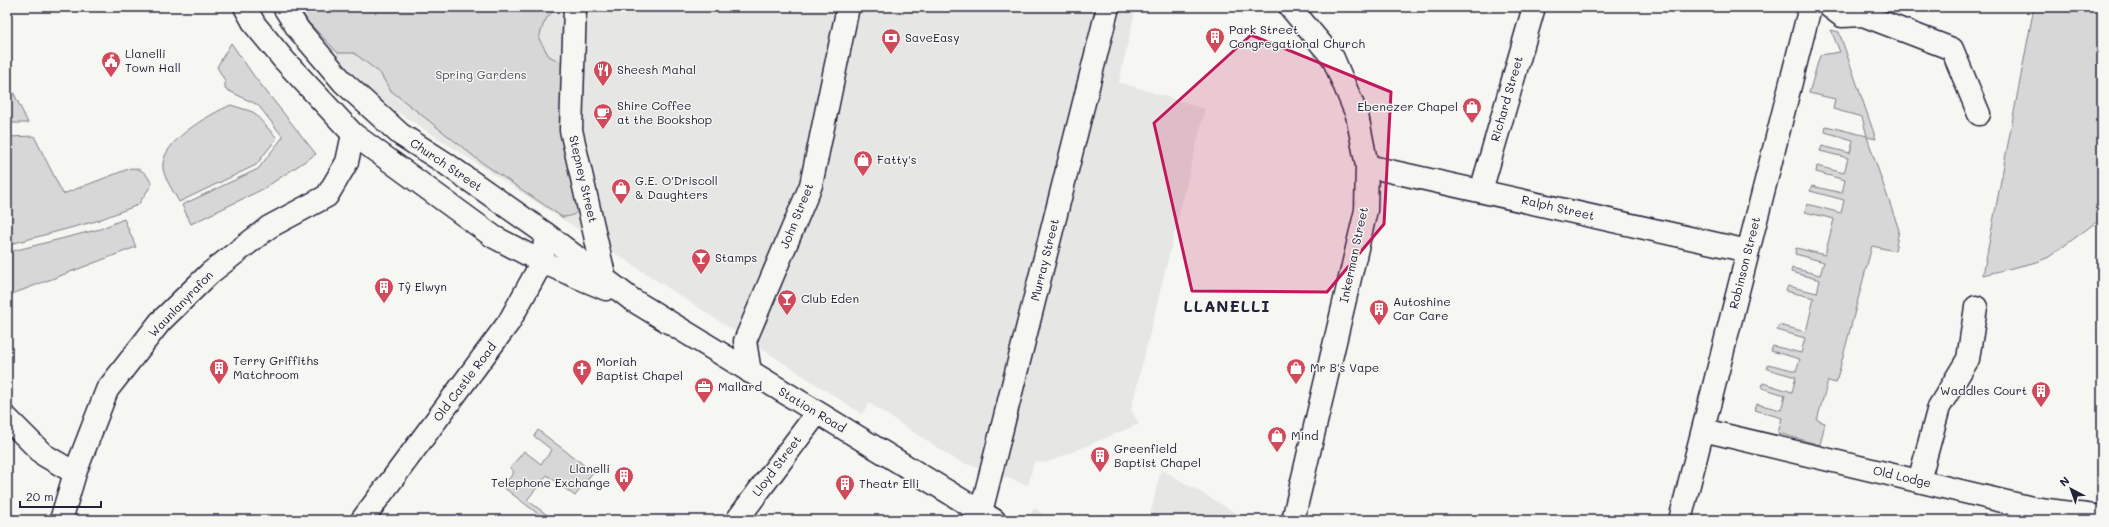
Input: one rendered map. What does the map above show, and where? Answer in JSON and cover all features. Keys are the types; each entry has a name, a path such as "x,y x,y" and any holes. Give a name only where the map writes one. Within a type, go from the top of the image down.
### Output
{"street":[{"path":"245,7 255,25 284,60 353,134 494,237 542,262 631,299"},
{"name":"Church Street","path":"284,7 298,29 343,82 400,134 445,163 546,234 631,299"},
{"name":"Stepney Street","path":"575,7 571,130 605,279"},
{"name":"John Street","path":"750,372 745,341 811,185 848,7"},
{"name":"Murray Street","path":"984,517 1108,7"},
{"name":"Inkerman Street","path":"1290,7 1333,58 1357,115 1367,166 1366,210 1293,520"},
{"name":"Richard Street","path":"1481,191 1534,7"},
{"name":"Robinson Street","path":"1680,520 1810,7"},
{"path":"1830,7 1842,16 1863,15 1952,49 1979,114"},
{"name":"Waunlanyrafon","path":"61,520 75,473 107,390 160,322 210,273 269,227 327,196 347,162 353,134"},
{"name":"Ralph Street","path":"1367,166 1748,251"},
{"name":"Old Castle Road","path":"362,520 510,322 542,262 546,234"},
{"name":"Station Road","path":"631,299 817,412 984,517"},
{"path":"1919,481 1939,407 1968,359 1976,307"},
{"name":"Lloyd Street","path":"737,520 817,412"},
{"path":"7,418 44,455 75,473"},
{"name":"Old Lodge","path":"1703,430 1919,481 2031,514 2102,517"}],"highlighted area":[{"path":"1251,35 1391,92 1384,224 1327,292 1192,291 1154,123"}],"shaded area":[{"path":"297,7 1136,7 1119,82 1205,109 1131,410 1139,424 1046,463 1034,461 1028,485 958,461 869,403 862,414 373,96 307,22"},
{"path":"1161,469 1248,520 1149,520"},
{"path":"1034,508 1052,520 1028,520"}],"green space":[{"name":"Spring Gardens","path":"299,7 561,7 552,13 546,20 539,39 549,56 570,67 578,210 568,217 562,217 481,162 390,90 380,73 354,53 338,53 308,22"},
{"path":"2034,7 2102,7 2102,218 2049,257 2037,262 1983,275"},
{"path":"1831,30 1839,32 1876,139 1867,137 1899,230 1895,251 1872,246 1836,383 1828,381 1817,420 1825,423 1820,445 1778,433 1782,418 1755,410 1757,404 1781,410 1785,395 1762,388 1763,383 1792,392 1796,377 1767,369 1768,364 1796,371 1800,359 1771,351 1773,346 1801,353 1805,338 1777,330 1779,325 1806,332 1814,298 1786,291 1788,286 1817,293 1820,280 1791,272 1792,268 1820,275 1824,262 1795,254 1796,248 1825,255 1834,219 1805,212 1807,204 1841,213 1844,200 1810,191 1812,186 1842,193 1845,180 1816,172 1817,166 1844,173 1848,158 1820,151 1822,146 1850,153 1853,140 1825,132 1826,126 1867,136 1862,117 1833,109 1835,99 1809,93 1820,55 1840,52"},
{"path":"231,43 254,76 316,154 263,189 191,224 182,205 258,169 283,137 258,105 225,89 225,81 217,67"},
{"path":"8,81 28,123 7,123"},
{"path":"231,105 253,112 277,138 256,165 179,202 163,169 164,159 169,149 177,139 199,122"},
{"path":"34,136 63,194 131,168 144,172 152,184 138,205 96,221 7,245 7,137"},
{"path":"124,219 136,247 7,296 7,254 9,252 100,229"},
{"path":"538,430 593,472 575,496 547,475 527,500 554,520 546,520 503,487 514,472 510,468 524,451 541,464 552,450 534,436"}],"place":[{"name":"Park Street Congregational Church","path":"1215,54"},
{"name":"SaveEasy","path":"891,55"},
{"name":"Llanelli Town Hall","path":"111,78"},
{"name":"Sheesh Mahal","path":"603,87"},
{"name":"Ebenezer Chapel","path":"1472,124"},
{"name":"Shire Coffee at the Bookshop","path":"603,130"},
{"name":"Fatty's","path":"863,177"},
{"name":"G.E. O'Driscoll & Daughters","path":"621,205"},
{"name":"Stamps","path":"701,275"},
{"name":"Tŷ Elwyn","path":"384,304"},
{"name":"Club Eden","path":"787,316"},
{"name":"Autoshine Car Care","path":"1379,326"},
{"name":"Terry Griffiths Matchroom","path":"219,385"},
{"name":"Mr B's Vape","path":"1296,385"},
{"name":"Moriah Baptist Chapel","path":"582,386"},
{"name":"Mallard","path":"704,404"},
{"name":"Waddles Court","path":"2041,408"},
{"name":"Mind","path":"1277,453"},
{"name":"Greenfield Baptist Chapel","path":"1100,473"},
{"name":"Llanelli Telephone Exchange","path":"624,493"},
{"name":"Theatr Elli","path":"845,501"}],"district":[{"name":"LLANELLI","path":"1227,306"}]}
